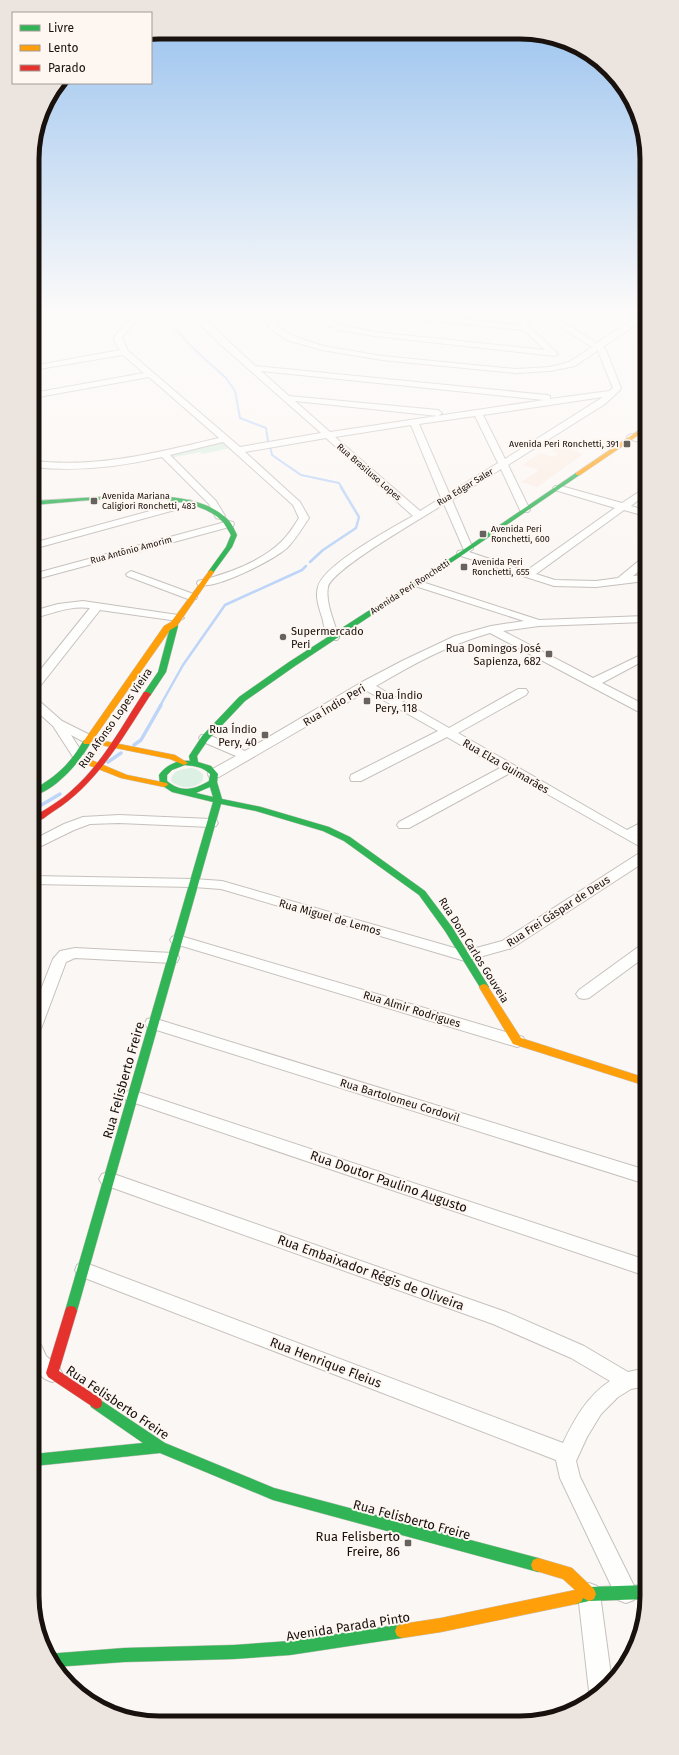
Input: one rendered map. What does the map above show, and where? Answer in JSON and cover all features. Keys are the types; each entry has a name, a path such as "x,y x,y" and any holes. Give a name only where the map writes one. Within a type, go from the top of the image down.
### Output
{"street":[{"path":"175,396 238,450 297,504 304,518 293,536 272,555 213,581 202,583"},
{"name":"Rua Brasiluso Lopes","path":"283,396 419,516"},
{"path":"527,396 567,400"},
{"path":"238,450 327,435 593,396"},
{"name":"Rua Edgar Saler","path":"333,638 323,596 323,586 334,571 447,498 602,402 609,396"},
{"path":"285,398 364,405 457,416"},
{"path":"478,413 525,510"},
{"path":"414,422 447,498 465,551 544,581 562,584 596,584 640,578"},
{"name":"Avenida Peri Ronchetti","path":"194,763 193,756 205,738 242,699 465,551 640,431"},
{"path":"632,437 640,439"},
{"path":"39,465 80,468 164,454 225,439"},
{"path":"164,454 213,503 220,516"},
{"path":"558,488 640,511"},
{"path":"527,575 640,494"},
{"path":"39,503 143,496 165,498 190,503 220,516 229,524 234,535 233,540 176,621 83,604 68,605 39,613"},
{"path":"39,544 190,503"},
{"name":"Rua Antônio Amorim","path":"39,574 229,524"},
{"path":"622,580 640,565"},
{"path":"131,574 192,597"},
{"path":"416,583 538,623"},
{"path":"39,679 97,606"},
{"name":"Rua Índio Peri","path":"214,778 247,756 366,685 438,647 459,638 491,629 538,623 640,619"},
{"name":"Rua Afonso Lopes Vieira","path":"39,790 64,774 79,757 88,739 125,699 168,628 176,621"},
{"name":"Rua Afonso Lopes Vieira","path":"39,817 56,807 75,792 97,767 142,703 162,672 176,621"},
{"path":"491,629 640,707"},
{"path":"594,682 640,659"},
{"name":"Rua Elza Guimarães","path":"366,685 640,842"},
{"path":"356,778 522,692"},
{"path":"125,699 142,703"},
{"path":"39,707 58,724 88,739 111,746 172,758 184,763"},
{"path":"58,724 79,757 97,767 132,779 164,785"},
{"path":"205,738 247,756"},
{"path":"214,778 201,790 183,793 168,789 162,780 163,774 175,765 184,763 203,765 210,769 214,778 218,801"},
{"path":"404,825 509,768"},
{"path":"110,783 132,779"},
{"path":"75,792 96,786"},
{"name":"Rua Dom Carlos Gouveia","path":"183,793 258,809 319,826 337,833 422,893 444,922 517,1041"},
{"name":"Rua Felisberto Freire","path":"218,801 108,1179 84,1270 40,1362 160,1447 273,1494 567,1573 588,1594"},
{"path":"39,843 69,827 88,820 119,819 211,823"},
{"path":"628,835 640,828"},
{"name":"Rua Frei Gáspar de Deus","path":"465,956 507,945 640,858"},
{"name":"Rua Miguel de Lemos","path":"39,880 194,883 222,885 465,956"},
{"name":"Rua Almir Rodrigues","path":"177,940 517,1041 640,1080"},
{"path":"584,994 640,952"},
{"path":"39,1013 60,959 65,955 75,953 172,958"},
{"name":"Rua Bartolomeu Cordovil","path":"153,1023 640,1175"},
{"name":"Rua Doutor Paulino Augusto","path":"132,1096 158,1103 640,1266"},
{"name":"Rua Embaixador Régis de Oliveira","path":"108,1179 296,1244 515,1324 586,1354 626,1381"},
{"name":"Rua Henrique Fleius","path":"84,1270 569,1455"},
{"path":"626,1592 570,1478 566,1461 579,1431 594,1408 611,1391 626,1381 640,1378"},
{"path":"39,1459 160,1447"},
{"name":"Avenida Parada Pinto","path":"57,1659 124,1654 234,1652 290,1648 441,1625 588,1594 640,1592"},
{"path":"588,1594 600,1685"}],"shaded area":[{"path":"557,442 568,446 566,448 579,452 582,455 537,487 521,482 539,470 522,465 540,453 553,457 557,455 558,453 549,447 553,443"}],"green space":[{"path":"222,442 230,448 203,454 200,452 171,458 166,454"},
{"path":"191,768 196,769 203,774 203,780 196,786 183,787 171,781 175,772"}],"waterway":[{"path":"236,396 240,418 266,428 268,441"},
{"path":"270,446 272,455 301,475 339,483 342,488"},
{"path":"310,562 323,550 356,528 359,517 341,487"},
{"path":"160,706 183,665 225,605 302,570 306,566"},
{"path":"134,745 141,740 161,705"},
{"path":"108,762 121,753"},
{"path":"39,806 60,794"}],"traffic: fast":[{"path":"194,763 193,756 205,738 242,699 292,664 462,553 578,474"},
{"path":"39,503 132,497 184,501 206,507 222,517 234,535 229,547 211,572"},
{"path":"147,694 162,672 174,626"},
{"path":"39,790 58,778 71,766 87,742"},
{"path":"184,763 197,764 208,768 214,774 213,782 201,789 188,792 175,790 163,782 163,775 169,768 184,763"},
{"path":"71,1311 218,801 213,782"},
{"path":"183,793 258,809 326,829 347,839 422,893 449,929 484,987"},
{"path":"96,1403 160,1447 273,1494 538,1565"},
{"path":"39,1459 160,1447"},
{"path":"576,1597 589,1594 640,1592"},
{"path":"57,1659 124,1655 234,1652 290,1648 402,1631"}],"traffic: slow":[{"path":"578,474 640,431"},
{"path":"87,742 167,628 174,624 211,572"},
{"path":"99,742 172,757 184,763"},
{"path":"86,761 105,770 124,776 164,785"},
{"path":"484,987 517,1041 640,1080"},
{"path":"538,1565 567,1573 589,1594"},
{"path":"402,1631 441,1625 576,1597"}],"traffic: jam":[{"path":"39,817 74,793 94,772 147,694"},
{"path":"71,1311 52,1373 96,1403"}],"place":[{"name":"Avenida Peri Ronchetti, 391","path":"627,444"},
{"name":"Avenida Mariana Caligiori Ronchetti, 483","path":"94,501"},
{"name":"Avenida Peri Ronchetti, 600","path":"483,534"},
{"name":"Avenida Peri Ronchetti, 655","path":"464,567"},
{"name":"Supermercado Peri","path":"283,637"},
{"name":"Rua Domingos José Sapienza, 682","path":"549,654"},
{"name":"Rua Índio Pery, 118","path":"367,701"},
{"name":"Rua Índio Pery, 40","path":"265,735"},
{"name":"Rua Felisberto Freire, 86","path":"408,1543"}]}
